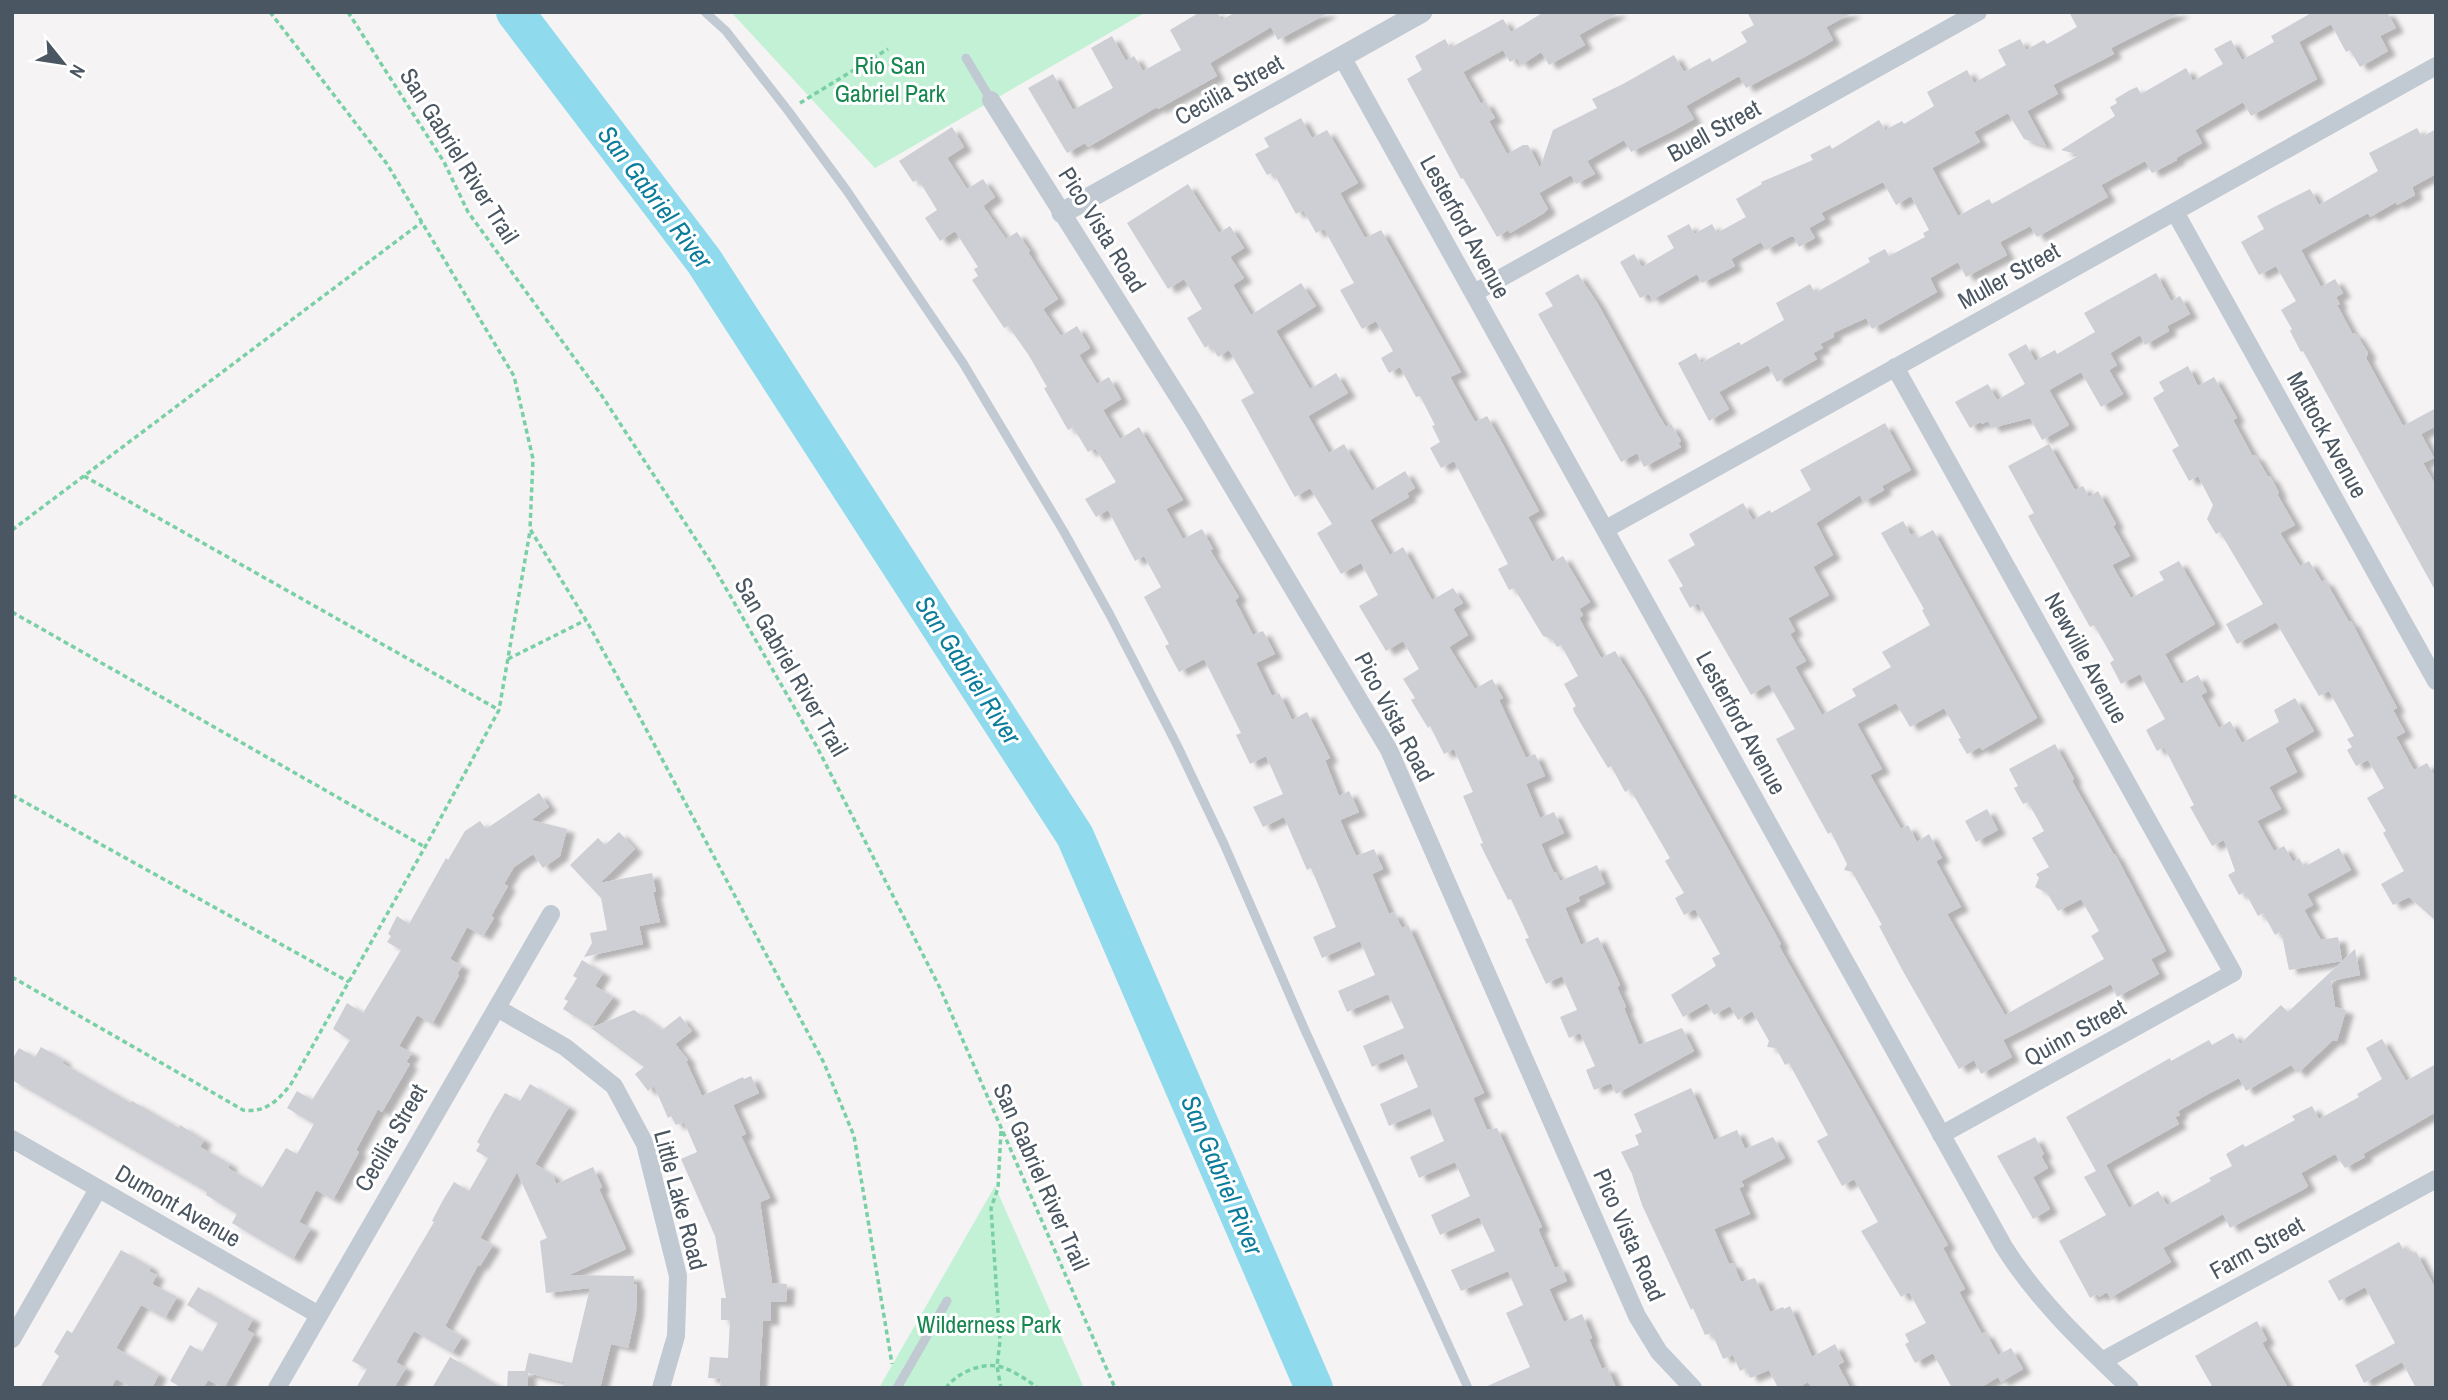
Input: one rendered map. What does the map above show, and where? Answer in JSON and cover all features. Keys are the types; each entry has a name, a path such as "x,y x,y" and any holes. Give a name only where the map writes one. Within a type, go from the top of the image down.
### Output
{"street":[{"name":"Cecilia Street","path":"1062,213 1422,12"},
{"name":"Buell Street","path":"1474,293 1978,12"},
{"name":"Lesterford Avenue","path":"1342,57 1941,1135 2023,1276 2044,1302 2130,1388"},
{"name":"Muller Street","path":"1606,529 2436,66"},
{"name":"Pico Vista Road","path":"991,100 1210,447 1386,743 1637,1316 1659,1352 1685,1385"},
{"name":"Mattock Avenue","path":"2175,212 2436,681"},
{"name":"Newville Avenue","path":"1895,367 2233,972"},
{"name":"Cecilia Street","path":"284,1386 319,1315 551,914"},
{"name":"Quinn Street","path":"1941,1135 2233,972"},
{"name":"Little Lake Road","path":"497,1008 565,1047 614,1086 645,1143 678,1276 676,1336 661,1388"},
{"name":"Dumont Avenue","path":"12,1139 319,1315"},
{"name":"Farm Street","path":"2102,1361 2436,1179"},
{"path":"12,1339 98,1189"}],"lane":[{"path":"705,12 726,31 755,65 847,191 970,375 1104,603 1224,844 1304,1028 1468,1388"},
{"path":"966,58 991,100"},
{"path":"897,1388 947,1301"}],"path":[{"path":"12,977 243,1110 253,1111 270,1106 291,1084 499,710 530,529 533,458 514,376 387,164 270,12"},
{"name":"San Gabriel River Trail","path":"348,12 444,162 468,212 602,396 712,564 817,747 915,936 1115,1388"},
{"path":"810,95 888,49"},
{"path":"12,530 422,222"},
{"path":"84,476 499,710"},
{"path":"530,529 586,620 824,1063 854,1136 894,1375"},
{"path":"12,612 425,847"},
{"path":"508,659 586,620"},
{"path":"12,795 349,982"},
{"path":"1001,1129 998,1188 991,1208 1000,1340 997,1366 1001,1388"},
{"path":"946,1388 950,1381 965,1372 997,1366 1038,1388"}],"green space":[{"name":"Rio San Gabriel Park","path":"731,12 1146,12 875,168"},
{"name":"Wilderness Park","path":"995,1186 1084,1388 879,1388"}],"building":[{"path":"1200,12 1217,12 1221,20 1236,12 1330,12 1278,40 1271,27 1210,63 1217,76 1088,147 1085,143 1067,153 1028,88 1053,74 1073,110 1113,88 1091,48 1112,36 1126,61 1134,56 1143,71 1181,50 1170,30"},
{"path":"1544,12 1620,12 1579,35 1585,45 1549,65 1541,52 1521,65 1517,58 1510,62 1503,50 1463,72 1481,104 1485,101 1495,118 1489,121 1507,154 1528,145 1540,168 1553,130 1597,108 1592,99 1674,55 1684,72 1710,58 1712,62 1747,42 1741,32 1754,25 1747,12 1854,12 1826,27 1833,40 1808,55 1746,88 1739,76 1686,106 1694,119 1671,132 1631,152 1624,140 1587,161 1595,174 1576,184 1571,175 1539,193 1548,209 1510,233 1508,230 1497,237 1463,178 1461,179 1407,79 1422,70 1415,56 1445,39 1450,48 1503,19 1511,32"},
{"path":"2069,12 2182,12 2111,48 2114,54 2053,85 2058,94 2027,111 2046,146 2024,139 2008,113 1974,132 1980,142 1932,168 1958,216 1989,199 1992,204 2080,155 2061,150 2115,116 2110,107 2117,103 2115,99 2130,90 2137,87 2141,94 2186,68 2193,81 2223,64 2214,49 2231,40 2242,60 2274,42 2271,36 2313,12 2387,12 2396,28 2380,36 2388,51 2360,67 2350,50 2346,52 2331,24 2299,42 2317,79 2251,116 2243,102 2195,130 2202,143 2176,158 2177,160 2152,173 2145,161 2101,185 2108,197 2037,237 2030,226 2000,242 2007,255 1966,277 1958,262 1930,278 1937,292 1872,329 1866,318 1833,333 1834,337 1820,344 1823,348 1813,353 1817,359 1777,382 1768,365 1719,392 1729,409 1709,421 1678,363 1696,353 1701,363 1739,342 1741,345 1784,320 1776,303 1810,284 1815,293 1870,262 1868,258 1885,249 1889,256 1925,237 1923,233 1929,230 1911,196 1896,205 1883,182 1821,213 1825,219 1809,228 1815,238 1799,247 1791,236 1766,250 1761,242 1731,259 1735,266 1702,283 1697,274 1652,300 1649,294 1640,298 1620,262 1634,254 1642,267 1674,248 1667,236 1689,224 1694,234 1712,224 1717,233 1746,217 1736,199 1762,184 1761,182 1813,160 1810,155 1830,145 1832,149 1879,120 1885,130 1902,121 1904,124 1934,106 1927,92 1967,70 1974,83 2006,65 1998,50 2020,39 2026,50 2044,40 2047,44 2077,27"},
{"path":"1301,118 1312,138 1327,130 1358,183 1340,193 1365,238 1381,230 1461,372 1450,377 1475,422 1487,416 1539,511 1528,517 1552,562 1563,556 1590,602 1579,609 1583,615 1579,618 1601,658 1615,651 1643,696 1781,944 1779,946 1948,1245 1943,1248 1965,1289 1959,1292 1982,1334 1985,1332 1998,1355 2011,1348 2023,1369 2001,1382 1998,1377 1980,1388 1952,1388 1933,1353 1915,1363 1905,1344 1909,1342 1905,1334 1926,1323 1909,1292 1901,1297 1861,1231 1878,1222 1854,1179 1842,1186 1817,1141 1828,1135 1789,1063 1785,1065 1776,1048 1767,1047 1769,1041 1752,1011 1738,1020 1730,1006 1714,1015 1707,1003 1683,1017 1671,995 1716,966 1712,958 1720,954 1695,909 1684,915 1675,898 1684,893 1665,861 1670,858 1630,789 1625,792 1611,766 1608,768 1574,712 1573,708 1576,706 1564,684 1578,676 1561,645 1557,647 1552,639 1543,636 1514,588 1509,590 1498,569 1508,564 1454,461 1441,468 1430,448 1440,442 1432,426 1435,425 1420,396 1416,397 1400,367 1389,373 1381,358 1393,351 1376,321 1362,329 1340,290 1354,283 1324,229 1316,233 1303,210 1296,214 1273,172 1267,175 1255,154 1269,147 1264,138"},
{"path":"952,127 964,147 947,158 967,189 983,179 995,197 983,206 1006,239 1017,232 1030,251 1028,252 1058,299 1043,309 1061,336 1077,326 1090,348 1079,355 1097,384 1109,377 1121,399 1103,410 1120,439 1139,427 1183,500 1166,509 1183,539 1202,529 1213,549 1210,550 1239,597 1235,600 1253,635 1263,631 1275,654 1256,663 1272,696 1279,693 1292,720 1307,712 1330,758 1325,760 1339,796 1349,791 1359,812 1340,820 1356,856 1374,849 1383,869 1372,874 1389,914 1394,912 1402,928 1408,925 1484,1093 1473,1098 1487,1130 1497,1128 1542,1227 1538,1229 1555,1268 1560,1266 1567,1281 1549,1289 1564,1322 1582,1314 1602,1369 1607,1367 1616,1388 1483,1388 1530,1367 1506,1313 1523,1305 1508,1271 1461,1291 1451,1270 1495,1251 1479,1217 1440,1235 1431,1215 1470,1196 1455,1162 1419,1178 1410,1157 1444,1141 1430,1108 1389,1126 1380,1104 1418,1087 1403,1053 1372,1067 1363,1046 1404,1028 1388,994 1347,1012 1338,991 1375,975 1360,941 1322,958 1313,937 1336,927 1311,868 1307,870 1284,817 1263,827 1253,807 1283,794 1266,756 1250,764 1236,735 1241,733 1204,659 1179,672 1165,646 1169,644 1144,597 1161,587 1144,556 1135,561 1108,510 1096,517 1085,499 1116,482 1095,448 1088,452 1073,427 1068,430 1028,354 1008,326 1004,328 972,280 978,276 974,269 978,267 955,231 940,241 925,218 937,210 918,179 913,182 899,161"},
{"path":"2417,128 2422,137 2436,129 2436,174 2412,187 2415,195 2370,217 2368,213 2301,250 2321,287 2335,279 2343,293 2336,297 2340,304 2337,305 2352,333 2356,334 2368,353 2366,358 2403,426 2436,408 2436,426 2421,434 2434,458 2423,463 2436,486 2436,592 2290,331 2292,329 2281,310 2296,301 2276,266 2259,275 2241,242 2264,229 2257,216 2276,206 2310,189 2319,205 2378,171 2369,153"},
{"path":"1188,184 1219,233 1230,226 1244,248 1230,257 1244,278 1233,285 1251,315 1301,283 1316,306 1276,331 1310,389 1336,373 1348,393 1308,416 1329,453 1344,444 1372,491 1405,471 1415,488 1407,493 1409,497 1370,520 1390,555 1403,547 1432,600 1453,588 1463,603 1453,609 1468,635 1449,647 1475,689 1492,679 1503,698 1499,700 1526,758 1535,754 1545,776 1526,784 1540,818 1554,812 1564,833 1541,844 1554,873 1556,872 1560,881 1597,865 1605,884 1578,897 1580,901 1565,908 1581,945 1598,937 1620,985 1617,987 1639,1045 1682,1028 1694,1051 1616,1094 1611,1083 1594,1090 1586,1070 1595,1066 1580,1033 1569,1038 1560,1017 1577,1010 1562,976 1546,984 1525,939 1529,938 1511,899 1508,900 1480,844 1483,843 1463,796 1473,792 1454,749 1444,754 1430,726 1428,728 1411,700 1415,698 1403,679 1419,669 1403,641 1386,651 1359,606 1378,595 1361,563 1341,574 1317,533 1332,524 1310,488 1295,497 1292,492 1241,400 1254,393 1229,350 1218,357 1210,344 1205,348 1187,318 1202,309 1184,279 1168,289 1127,223"},
{"path":"2156,273 2171,301 2180,296 2190,314 2167,326 2169,331 2145,345 2140,335 2110,353 2117,365 2109,370 2123,394 2101,407 2081,372 2049,390 2069,425 2042,440 2030,418 1992,428 1988,421 1982,424 1980,422 1970,428 1955,402 1988,384 1997,400 2025,384 2008,354 2026,344 2035,361 2055,350 2057,354 2095,332 2084,313"},
{"path":"1578,274 1598,304 1659,416 1666,427 1671,424 1681,441 1678,443 1681,447 1644,467 1637,453 1621,462 1538,314 1553,306 1545,293"},
{"path":"2188,366 2198,386 2214,377 2237,418 2233,420 2252,455 2256,456 2268,477 2270,476 2295,525 2280,533 2300,566 2309,561 2322,582 2325,580 2349,622 2351,621 2397,708 2393,710 2405,732 2396,737 2414,770 2427,763 2436,778 2436,921 2409,897 2393,905 2381,884 2404,871 2367,798 2384,788 2368,760 2356,766 2347,750 2352,747 2347,739 2354,736 2329,691 2319,696 2276,622 2237,644 2226,624 2263,604 2220,532 2216,534 2207,519 2213,505 2198,476 2189,481 2172,450 2179,446 2153,398 2164,391 2159,382"},
{"path":"1885,423 1911,470 1882,486 1884,490 1863,502 1860,495 1816,523 1833,555 1813,567 1829,595 1788,618 1795,631 1790,634 1806,661 1795,667 1822,715 1856,696 1852,689 1891,667 1882,652 1930,625 1922,610 1924,609 1881,533 1903,521 1911,535 1915,533 1918,538 1933,530 2037,718 1982,750 1980,747 1967,754 1944,708 1910,727 1896,703 1857,724 1882,769 1870,775 1901,829 1908,825 1917,842 1929,834 1942,858 1936,861 1961,907 1947,914 2005,1015 2104,959 2091,936 2099,931 2081,899 2058,911 2047,893 2035,887 2039,878 2036,874 2049,867 2032,838 2044,831 2028,802 2023,804 2014,788 2018,786 2009,769 2055,744 2074,779 2072,781 2115,854 2166,951 2151,959 2159,974 2117,997 2111,984 2003,1040 2012,1057 1981,1074 1974,1060 1959,1069 1904,973 1879,926 1882,925 1852,872 1844,870 1847,864 1831,832 1828,834 1776,739 1795,729 1769,684 1751,695 1698,603 1690,608 1679,588 1683,586 1668,560 1695,545 1689,534 1743,503 1753,520 1811,490 1800,470"},
{"path":"2049,444 2075,490 2083,486 2089,497 2098,491 2116,524 2113,526 2130,556 2112,565 2131,598 2164,580 2159,572 2179,561 2215,624 2165,654 2181,684 2198,675 2207,692 2201,695 2219,728 2230,721 2242,743 2279,722 2274,710 2295,698 2314,731 2285,748 2297,772 2269,787 2281,809 2257,821 2274,851 2284,846 2293,862 2299,858 2304,867 2339,848 2351,870 2307,894 2313,905 2304,910 2321,940 2338,937 2342,961 2289,970 2281,931 2275,935 2263,913 2258,916 2245,892 2239,895 2228,875 2235,871 2224,840 2212,846 2190,807 2194,805 2164,747 2157,751 2146,730 2165,719 2140,674 2121,684 2110,663 2114,660 2094,625 2090,627 2028,516 2034,513 2008,466"},
{"path":"539,793 549,807 531,820 567,829 560,856 543,868 533,854 514,867 504,884 508,886 491,916 494,918 483,936 467,927 450,959 462,966 457,974 459,975 432,1024 417,1015 399,1046 412,1053 406,1062 410,1064 382,1112 378,1109 334,1198 316,1190 299,1222 311,1228 293,1259 232,1223 237,1214 206,1195 207,1192 12,1080 12,1060 19,1048 35,1057 41,1047 64,1060 62,1063 131,1103 132,1101 179,1128 180,1125 204,1140 200,1147 230,1164 228,1168 262,1188 286,1148 297,1154 314,1124 287,1108 297,1091 312,1100 350,1040 333,1029 347,1003 363,1013 401,950 387,942 397,916 409,924 446,858 448,860 465,831 480,821 486,829"},
{"path":"1987,809 1998,830 1976,842 1965,821"},
{"path":"619,832 635,849 600,883 652,873 660,922 639,926 643,944 584,957 592,943 590,933 607,930 601,898 570,865 598,838 605,845"},
{"path":"2355,949 2360,975 2331,981 2335,1007 2346,1010 2337,1041 2333,1040 2298,1073 2291,1065 2246,1091 2239,1078 2208,1094 2178,1111 2180,1115 2175,1117 2179,1124 2106,1165 2129,1208 2158,1191 2167,1205 2232,1166 2226,1154 2243,1144 2245,1147 2295,1120 2292,1116 2312,1106 2319,1119 2359,1097 2357,1094 2382,1079 2366,1048 2382,1039 2406,1081 2436,1064 2436,1112 2363,1154 2365,1157 2345,1168 2335,1154 2301,1173 2308,1186 2306,1188 2230,1228 2223,1214 2163,1248 2171,1262 2110,1298 2107,1292 2090,1298 2059,1241 2106,1215 2084,1177 2096,1171 2066,1117 2170,1058 2171,1061 2209,1040 2212,1045 2233,1033 2240,1044 2281,1005 2288,1012"},
{"path":"582,960 603,973 595,986 613,997 592,1027 563,1009 568,1001 564,999 577,978 573,976"},
{"path":"634,1010 662,1030 680,1016 692,1031 675,1044 688,1060 686,1061 702,1096 751,1076 759,1093 733,1105 746,1134 741,1136 770,1198 760,1202 772,1283 787,1284 786,1302 771,1302 771,1321 763,1321 759,1388 720,1388 721,1379 708,1378 710,1357 728,1358 730,1320 721,1320 721,1298 726,1298 715,1236 681,1159 697,1152 684,1122 676,1125 671,1116 668,1118 654,1086 648,1091 635,1074 644,1067 591,1028"},
{"path":"530,1084 569,1107 535,1164 553,1175 556,1184 593,1167 602,1187 599,1189 626,1249 569,1275 634,1276 634,1284 637,1284 636,1312 628,1348 611,1344 600,1388 564,1388 564,1382 528,1373 528,1388 507,1388 508,1371 525,1371 529,1353 572,1363 590,1288 546,1293 540,1241 547,1238 517,1172 480,1238 493,1245 480,1266 478,1265 445,1326 462,1337 452,1353 414,1331 396,1362 406,1368 394,1388 356,1388 367,1369 352,1361 434,1222 432,1221 443,1200 454,1182 469,1191 488,1158 476,1151 480,1144 477,1142 494,1111 505,1093 520,1101"},
{"path":"1691,1088 1714,1140 1737,1130 1745,1149 1773,1137 1785,1158 1741,1181 1744,1186 1739,1188 1750,1214 1714,1229 1729,1264 1733,1263 1741,1282 1755,1278 1770,1312 1790,1306 1812,1357 1835,1344 1844,1362 1838,1365 1850,1388 1812,1388 1808,1382 1797,1388 1778,1388 1769,1370 1750,1378 1746,1368 1740,1371 1733,1355 1723,1359 1712,1333 1705,1335 1693,1308 1691,1310 1642,1205 1632,1174 1621,1152 1639,1145 1635,1135 1642,1132 1634,1114"},
{"path":"2035,1137 2048,1168 2033,1177 2050,1209 2033,1219 1997,1156"},
{"path":"2399,1242 2411,1255 2416,1252 2436,1290 2436,1388 2416,1388 2402,1362 2364,1383 2355,1365 2395,1343 2365,1287 2339,1301 2328,1281"},
{"path":"121,1250 151,1267 149,1271 157,1275 152,1284 177,1297 165,1318 141,1305 116,1348 159,1374 152,1388 133,1388 116,1379 111,1388 40,1388 59,1356 54,1352 67,1330 72,1333"},
{"path":"198,1287 253,1319 247,1330 254,1334 224,1388 208,1380 203,1388 182,1388 170,1381 190,1345 202,1352 218,1323 187,1305"},
{"path":"2257,1321 2267,1340 2262,1343 2288,1388 2213,1388 2195,1356"},
{"path":"450,1357 502,1388 432,1388"}],"waterway":[{"name":"San Gabriel River","path":"515,12 704,261 1075,836 1314,1388"}]}
